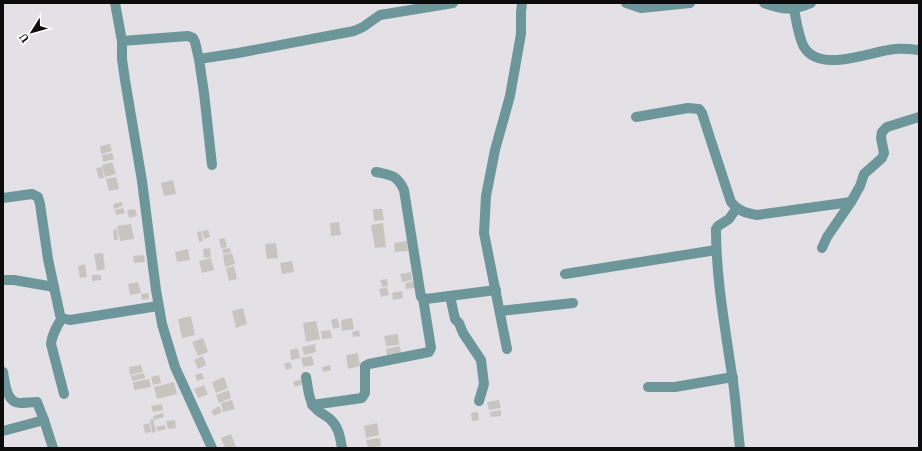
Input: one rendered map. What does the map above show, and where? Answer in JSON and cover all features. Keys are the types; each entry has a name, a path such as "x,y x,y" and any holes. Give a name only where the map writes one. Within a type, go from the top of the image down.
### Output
{"street":[{"path":"115,3 122,41 122,59 125,80 142,181 158,306 175,367 212,448"},
{"path":"200,59 354,31 363,27 380,15 431,4 453,3"},
{"path":"507,349 484,233 486,196 495,150 512,89 521,34 520,12 522,3"},
{"path":"626,3 641,8 690,3"},
{"path":"764,3 778,8 794,9 811,3"},
{"path":"794,9 803,46 811,55 817,58 834,61 893,49 905,48 919,50"},
{"path":"122,41 188,36 193,38 200,59 212,165"},
{"path":"636,117 688,108 699,109 702,113 731,202 736,209 757,216 851,202"},
{"path":"822,248 827,237 851,202 860,186 864,174 882,158 884,153 880,138 882,132 887,127 919,117"},
{"path":"312,405 362,398 365,393 365,366 429,352 431,348 423,298 420,295 416,259 404,190 401,183 393,175 376,172"},
{"path":"3,198 32,194 38,197 48,259 60,315 62,318"},
{"path":"736,209 729,219 716,229 716,250 724,322 733,377 740,448"},
{"path":"565,274 716,250"},
{"path":"3,280 14,280 54,287"},
{"path":"423,298 426,299 496,290"},
{"path":"450,296 456,319 463,333 481,360 484,384 479,402"},
{"path":"500,311 573,303"},
{"path":"62,318 70,320 158,306"},
{"path":"62,318 55,329 51,344 64,394"},
{"path":"3,372 8,394 12,400 21,403 37,402 53,448"},
{"path":"306,377 312,405 337,427 342,448"},
{"path":"648,387 675,387 733,377"},
{"path":"3,431 44,420"}],"building":[{"path":"110,144 112,151 101,154 100,146"},
{"path":"112,153 114,159 103,162 102,155"},
{"path":"112,162 116,174 105,177 102,165"},
{"path":"102,167 104,178 99,179 96,168"},
{"path":"116,177 119,189 109,191 106,179"},
{"path":"173,180 176,194 164,196 161,183"},
{"path":"122,202 123,206 114,209 113,204"},
{"path":"123,208 125,213 116,215 115,210"},
{"path":"135,209 137,216 129,218 127,210"},
{"path":"373,209 382,209 384,220 374,221"},
{"path":"339,222 341,235 331,236 330,223"},
{"path":"383,223 386,247 375,248 371,225"},
{"path":"131,224 134,239 120,241 117,226"},
{"path":"117,229 118,240 114,240 113,230"},
{"path":"208,230 210,237 204,239 202,231"},
{"path":"201,231 203,241 199,242 197,232"},
{"path":"225,238 227,247 221,248 219,239"},
{"path":"407,241 408,251 395,252 394,243"},
{"path":"276,243 278,258 267,259 265,244"},
{"path":"210,248 211,257 204,258 203,249"},
{"path":"230,248 231,252 223,254 222,249"},
{"path":"188,249 190,260 177,262 175,252"},
{"path":"103,253 105,269 97,271 94,254"},
{"path":"232,253 235,264 225,267 223,255"},
{"path":"144,255 145,262 134,263 133,256"},
{"path":"211,258 214,270 202,273 199,261"},
{"path":"292,261 294,272 282,274 280,263"},
{"path":"85,264 87,277 80,278 78,266"},
{"path":"234,266 237,279 229,281 226,268"},
{"path":"411,272 412,280 402,282 400,274"},
{"path":"92,275 101,275 101,280 92,281"},
{"path":"387,279 388,286 382,287 380,280"},
{"path":"414,281 415,288 406,289 405,283"},
{"path":"138,282 141,293 130,295 128,284"},
{"path":"387,287 389,295 381,297 379,289"},
{"path":"402,291 403,298 393,300 392,293"},
{"path":"148,293 149,299 142,300 141,294"},
{"path":"243,308 247,324 236,328 232,311"},
{"path":"191,316 195,335 182,338 178,319"},
{"path":"337,318 340,327 333,329 331,320"},
{"path":"352,318 354,329 342,331 341,320"},
{"path":"316,321 320,339 306,342 303,323"},
{"path":"330,330 332,338 322,339 321,331"},
{"path":"359,330 360,336 353,337 352,332"},
{"path":"398,334 399,345 386,346 384,336"},
{"path":"203,338 208,352 198,356 192,342"},
{"path":"315,344 316,352 304,355 302,347"},
{"path":"400,346 401,354 387,356 386,349"},
{"path":"298,348 300,358 291,360 290,350"},
{"path":"358,353 360,366 348,369 346,355"},
{"path":"203,356 206,365 198,369 194,360"},
{"path":"312,356 314,365 303,367 301,358"},
{"path":"290,362 292,368 286,370 284,364"},
{"path":"141,365 143,372 130,375 129,367"},
{"path":"330,365 331,370 323,372 322,367"},
{"path":"144,373 145,378 132,381 131,376"},
{"path":"202,373 204,379 197,381 195,375"},
{"path":"159,375 161,383 153,385 151,377"},
{"path":"224,377 228,388 216,393 212,382"},
{"path":"149,379 151,387 134,390 133,382"},
{"path":"303,379 304,384 295,387 293,382"},
{"path":"174,382 177,394 157,399 154,387"},
{"path":"204,385 208,394 198,398 194,389"},
{"path":"229,390 231,398 219,403 216,395"},
{"path":"232,400 235,409 223,412 221,403"},
{"path":"499,400 501,408 489,410 487,402"},
{"path":"162,404 163,410 153,412 151,406"},
{"path":"219,406 222,412 214,416 211,411"},
{"path":"501,410 501,416 491,417 490,412"},
{"path":"478,412 479,420 472,421 471,413"},
{"path":"163,413 164,417 154,420 153,416"},
{"path":"153,419 156,432 152,433 150,420"},
{"path":"175,420 176,428 168,429 166,421"},
{"path":"149,423 151,432 145,433 143,425"},
{"path":"377,423 379,435 366,438 364,426"},
{"path":"165,425 166,429 158,431 156,427"},
{"path":"231,434 236,447 225,448 221,438"},
{"path":"380,438 381,446 368,448 366,440"}]}
